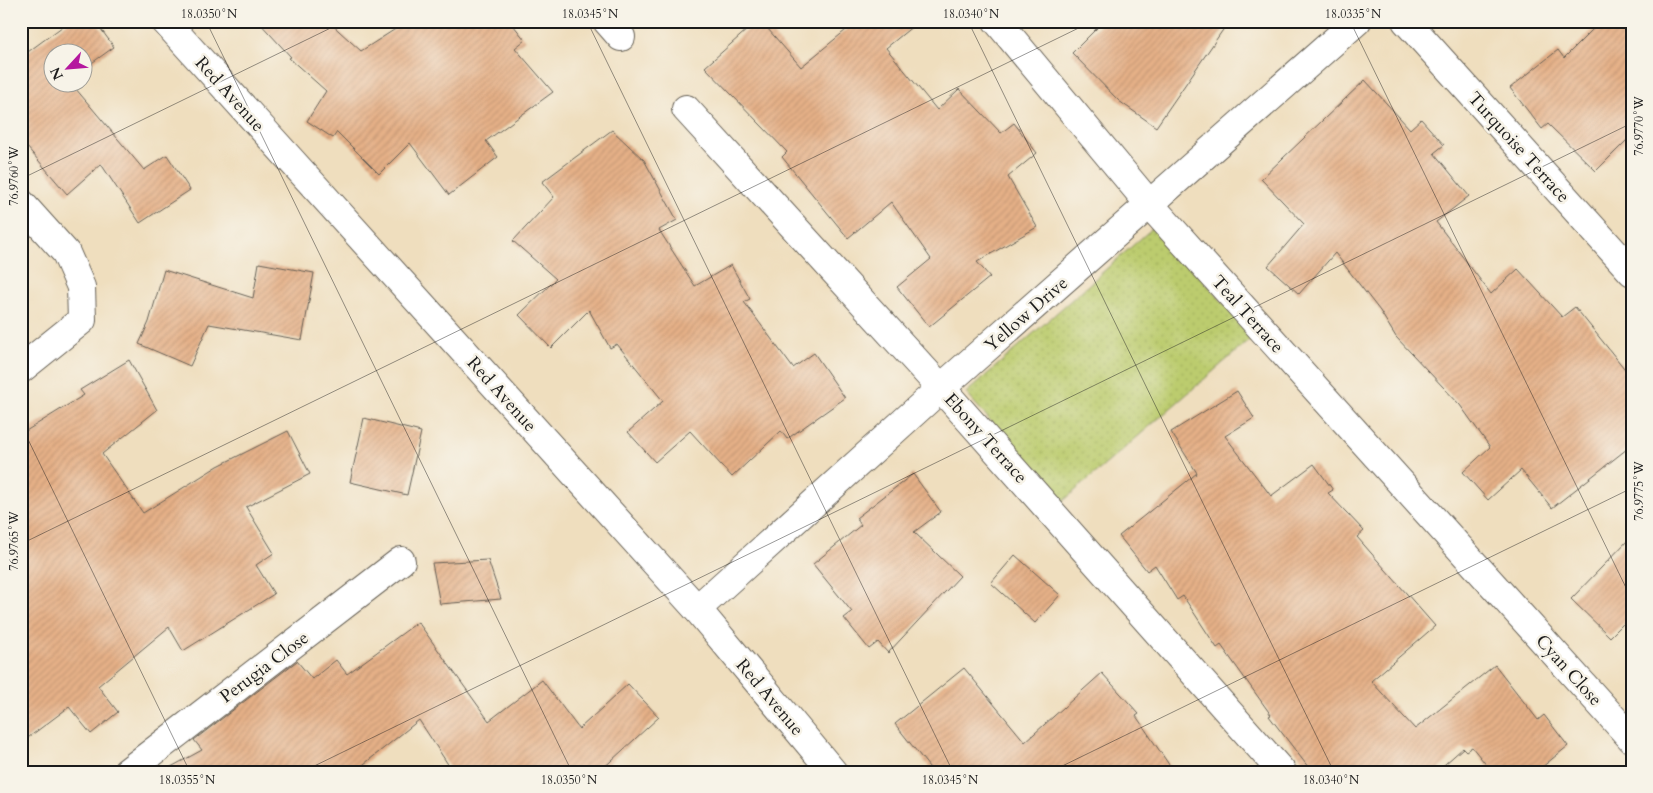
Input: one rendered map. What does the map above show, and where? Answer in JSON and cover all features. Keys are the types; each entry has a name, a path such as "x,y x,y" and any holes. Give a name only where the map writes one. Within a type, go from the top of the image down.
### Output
{"street":[{"name":"Red Avenue","path":"165,21 697,609 833,772"},
{"name":"Teal Terrace","path":"997,21 1151,206 1506,600"},
{"name":"Yellow Drive","path":"697,609 942,388 1151,206 1357,21"},
{"name":"Turquoise Terrace","path":"1406,21 1632,272"},
{"name":"Ebony Terrace","path":"686,109 942,388 1282,772"},
{"path":"21,202 66,253 81,287 82,320 21,369"},
{"name":"Perugia Close","path":"127,772 401,561"},
{"name":"Cyan Close","path":"1506,600 1632,739"}],"green space":[{"path":"1156,225 1253,337 1062,502 966,393"}],"building":[{"path":"70,21 95,21 114,47 92,63 92,42 42,42 42,92 78,92 144,170 167,155 190,190 140,223 101,164 67,194 21,140 21,57"},
{"path":"258,21 328,21 361,51 408,21 510,21 525,40 515,48 553,92 486,141 498,157 449,195 410,143 379,174 337,132 333,138 307,121 326,91 289,58 291,57"},
{"path":"757,21 761,21 801,67 857,21 919,21 886,48 937,110 959,89 1001,133 1014,123 1037,153 1008,177 1037,227 977,262 990,277 929,327 897,287 931,259 891,202 848,238 782,157 787,152 705,67"},
{"path":"1104,21 1229,21 1156,127 1119,101 1072,53"},
{"path":"1601,21 1632,22 1632,135 1596,171 1548,124 1542,129 1510,88 1558,50 1564,58"},
{"path":"1365,80 1410,129 1421,119 1444,145 1434,153 1469,196 1436,222 1491,294 1518,269 1562,317 1575,307 1632,378 1632,445 1552,508 1521,470 1488,500 1463,472 1490,447 1460,405 1396,337 1380,311 1335,253 1299,294 1268,266 1304,224 1261,179"},
{"path":"612,130 644,160 677,220 659,230 695,286 731,265 750,299 744,302 793,368 814,353 845,398 787,439 781,431 732,477 690,431 655,462 628,432 663,401 617,344 610,348 589,310 551,348 519,315 556,279 513,241 554,197 542,182"},
{"path":"259,263 314,273 302,340 209,324 190,366 139,344 149,322 164,270 253,298"},
{"path":"129,360 157,410 102,454 143,513 218,466 288,431 310,474 246,507 274,553 256,565 274,594 183,651 169,627 98,686 118,712 91,734 69,707 21,743 21,434 84,395 80,390"},
{"path":"1237,391 1254,418 1225,436 1271,496 1314,464 1333,490 1328,493 1364,531 1357,537 1435,626 1371,681 1415,729 1495,665 1538,720 1544,715 1568,746 1536,772 1492,772 1472,747 1466,751 1463,748 1436,772 1312,772 1269,716 1271,715 1221,645 1217,648 1183,596 1177,600 1155,565 1147,571 1119,536 1197,473 1171,432"},
{"path":"364,418 421,432 407,495 350,482"},
{"path":"913,474 941,512 914,532 960,576 888,653 878,642 869,649 844,618 852,612 813,564 861,525 856,518"},
{"path":"1632,536 1632,615 1610,637 1571,599"},
{"path":"1015,555 1060,595 1035,623 991,583"},
{"path":"488,560 501,599 440,604 432,563"},
{"path":"418,622 489,721 542,680 579,729 628,684 659,717 599,772 453,772 419,720 354,772 162,772 202,750 194,740 297,661 312,679 336,660 347,674"},
{"path":"964,668 1025,742 1102,673 1139,714 1136,716 1174,772 933,772 895,724"}]}
